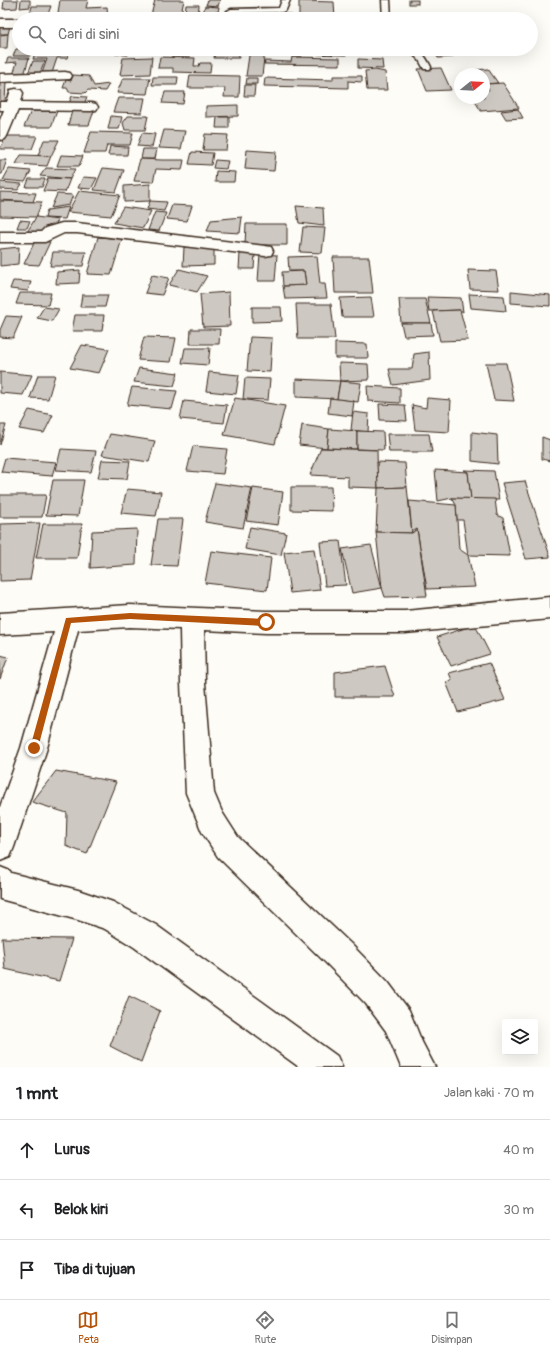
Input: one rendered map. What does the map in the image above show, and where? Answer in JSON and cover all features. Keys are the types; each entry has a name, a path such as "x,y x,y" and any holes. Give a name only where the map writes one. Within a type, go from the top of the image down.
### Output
{"street":[{"path":"0,24 12,23"},
{"path":"0,78 65,76"},
{"path":"0,136 7,106 20,78"},
{"path":"7,106 91,107"},
{"path":"0,237 45,237 51,232 62,228 77,228 265,251"},
{"path":"0,624 130,616 266,622 405,622 550,608"},
{"path":"192,619 193,682 200,793 212,822 228,847 340,955 377,993 398,1021 410,1052 419,1067"},
{"path":"0,847 34,748 69,620"},
{"path":"0,881 2,885 78,905 113,917 145,936 326,1067"}],"lane":[{"path":"231,11 282,10 286,0"},
{"path":"386,0 387,12"},
{"path":"418,56 426,67"}],"building":[{"path":"4,0 18,0 17,8 3,9"},
{"path":"21,0 30,0 30,7 20,8"},
{"path":"60,0 88,0 86,8 107,7 107,12 58,12"},
{"path":"155,0 184,0 181,12 152,12"},
{"path":"208,0 220,0 218,6 206,5"},
{"path":"409,0 418,0 418,4 409,4"},
{"path":"299,1 334,2 335,12 299,12"},
{"path":"186,5 199,5 198,12 185,12"},
{"path":"32,6 51,6 49,12 30,12"},
{"path":"205,6 219,7 218,12 203,12"},
{"path":"10,26 8,34 0,34 0,27"},
{"path":"8,34 7,48 0,48 0,35"},
{"path":"34,56 68,56 67,58 57,58 52,73 42,73 47,59 33,59"},
{"path":"214,56 239,56 239,58 214,58"},
{"path":"249,56 264,56 262,76 246,76"},
{"path":"437,56 453,57 438,58"},
{"path":"152,57 150,74 120,75 123,58"},
{"path":"160,57 195,58 194,66 199,66 200,63 211,63 210,73 173,72 173,68 158,68"},
{"path":"292,57 340,58 340,65 264,64 265,61 291,62"},
{"path":"8,58 29,58 24,75 13,75 17,62 6,63"},
{"path":"358,59 382,60 383,69 358,68"},
{"path":"33,61 45,61 40,73 28,73"},
{"path":"441,68 451,90 427,91 418,69"},
{"path":"375,70 385,72 387,90 367,90 365,71"},
{"path":"490,72 498,83 490,84"},
{"path":"73,75 89,76 94,86 109,84 105,91 88,90 85,93 69,92 67,88 63,88 66,80 71,81"},
{"path":"190,75 240,76 239,97 224,97 225,88 188,88"},
{"path":"333,76 362,76 362,82 348,81 348,88 264,86 265,78 333,80"},
{"path":"153,77 178,77 177,85 152,85"},
{"path":"123,78 150,78 147,94 117,93"},
{"path":"247,78 257,78 257,84 246,84"},
{"path":"0,82 6,82 5,102 0,102"},
{"path":"503,83 519,108 481,111 477,104 490,104 490,84"},
{"path":"245,85 255,85 254,96 244,96"},
{"path":"165,92 185,92 183,104 162,103"},
{"path":"72,96 87,97 84,104 69,103"},
{"path":"118,98 145,98 142,113 113,112"},
{"path":"238,105 238,116 206,117 206,106"},
{"path":"518,109 523,118 506,119 501,111"},
{"path":"31,111 57,111 51,127 24,127"},
{"path":"72,111 94,111 89,125 68,125"},
{"path":"111,116 122,117 119,129 108,129"},
{"path":"128,116 148,116 145,130 125,130 123,123"},
{"path":"217,117 229,117 229,128 216,128"},
{"path":"164,130 185,131 181,149 159,148"},
{"path":"91,132 133,133 130,145 107,145 105,153 84,153"},
{"path":"142,133 155,134 152,147 137,146"},
{"path":"205,134 228,135 226,150 203,150"},
{"path":"6,136 37,136 32,149 0,149"},
{"path":"44,140 59,140 51,156 38,155"},
{"path":"110,146 128,147 127,155 108,155"},
{"path":"143,149 157,149 155,159 141,159"},
{"path":"247,150 276,152 274,171 245,169"},
{"path":"192,152 213,153 211,165 189,164"},
{"path":"21,155 51,156 47,166 16,164"},
{"path":"61,155 83,156 79,166 57,166"},
{"path":"140,159 184,160 182,170 156,169 153,182 134,181"},
{"path":"0,160 7,160 2,174 0,174"},
{"path":"215,160 228,161 226,169 213,168"},
{"path":"46,168 75,169 70,179 40,176"},
{"path":"103,168 124,170 116,192 94,190"},
{"path":"9,169 31,171 25,182 3,180"},
{"path":"216,171 235,172 234,182 215,182"},
{"path":"83,177 97,178 91,189 78,188"},
{"path":"48,178 70,179 65,192 43,191"},
{"path":"29,179 45,179 42,187 26,187"},
{"path":"0,182 22,184 18,190 0,189"},
{"path":"150,184 150,201 124,202 124,186"},
{"path":"79,191 120,195 111,216 68,212"},
{"path":"0,192 36,193 33,202 0,200"},
{"path":"57,194 73,195 69,205 51,208"},
{"path":"0,201 42,202 36,217 0,216"},
{"path":"150,201 167,202 164,211 147,209"},
{"path":"172,205 192,206 187,221 167,219"},
{"path":"296,206 323,208 324,226 299,223"},
{"path":"69,207 65,219 45,218 47,210"},
{"path":"123,207 151,211 143,228 114,223"},
{"path":"155,212 166,213 159,231 148,230"},
{"path":"36,217 58,220 52,231 26,234"},
{"path":"242,217 240,233 207,231 211,220"},
{"path":"20,220 30,221 27,228 17,228"},
{"path":"246,224 287,224 287,245 245,245"},
{"path":"303,227 325,228 322,253 300,252"},
{"path":"98,237 122,239 111,275 87,274"},
{"path":"35,241 50,242 39,265 24,264"},
{"path":"214,245 214,265 183,266 184,247"},
{"path":"19,247 18,264 0,266 0,249"},
{"path":"53,252 86,252 83,266 50,266"},
{"path":"240,253 255,253 254,269 239,269"},
{"path":"260,254 277,255 275,281 258,281"},
{"path":"317,256 320,284 325,284 327,298 285,299 283,286 306,285 304,271 289,271 288,257"},
{"path":"333,257 369,257 373,293 335,293"},
{"path":"179,269 207,276 197,292 169,285"},
{"path":"80,270 79,283 56,284 57,272"},
{"path":"468,270 496,271 499,290 470,289"},
{"path":"304,271 306,285 283,286 282,272"},
{"path":"152,275 169,278 162,295 145,293"},
{"path":"13,281 31,282 28,291 10,289"},
{"path":"511,291 550,295 550,306 511,303"},
{"path":"229,292 230,326 203,327 200,294"},
{"path":"20,293 51,293 48,305 16,304"},
{"path":"469,294 504,296 506,311 471,308"},
{"path":"82,295 108,295 105,307 80,307"},
{"path":"371,297 374,317 342,317 340,298"},
{"path":"427,297 461,298 463,312 460,310 429,311"},
{"path":"399,299 425,299 431,323 401,323"},
{"path":"296,304 331,304 335,339 298,339"},
{"path":"44,307 59,309 52,321 37,318"},
{"path":"252,307 281,307 282,321 252,322"},
{"path":"460,310 468,340 440,341 433,311"},
{"path":"75,315 104,315 102,331 72,331"},
{"path":"6,316 22,317 13,338 0,337 0,330"},
{"path":"401,323 431,323 433,335 404,336"},
{"path":"191,329 220,329 219,344 190,344"},
{"path":"144,337 176,338 171,362 138,360"},
{"path":"250,337 272,338 270,372 247,371"},
{"path":"335,343 367,344 368,358 335,358"},
{"path":"82,345 109,349 99,373 70,368"},
{"path":"185,348 210,348 208,365 182,363"},
{"path":"429,352 430,380 393,385 389,369 412,369 414,354"},
{"path":"339,363 368,364 369,380 340,381"},
{"path":"486,363 506,363 514,401 494,400"},
{"path":"139,368 178,373 174,386 134,382"},
{"path":"0,372 32,375 23,395 0,393"},
{"path":"209,372 239,375 236,394 206,391"},
{"path":"38,375 55,375 48,399 30,398"},
{"path":"245,378 270,379 268,400 243,399"},
{"path":"296,379 340,381 337,399 296,397"},
{"path":"340,381 361,383 358,402 337,399"},
{"path":"367,386 400,388 400,403 368,401"},
{"path":"132,387 177,391 172,409 127,405"},
{"path":"235,398 285,406 275,444 224,435"},
{"path":"330,398 354,401 352,416 328,413"},
{"path":"427,398 451,400 449,432 415,430 412,405 426,408"},
{"path":"184,401 227,405 224,423 180,419"},
{"path":"379,404 405,405 407,421 380,420"},
{"path":"29,410 53,415 44,433 19,429"},
{"path":"353,412 369,414 368,432 351,430"},
{"path":"0,425 6,425 0,445"},
{"path":"302,425 329,429 327,448 299,445"},
{"path":"329,429 357,431 357,449 327,448"},
{"path":"357,431 383,432 384,450 357,449"},
{"path":"472,432 497,435 498,464 472,461"},
{"path":"110,434 155,441 149,462 102,455"},
{"path":"387,434 429,434 432,452 389,452"},
{"path":"542,437 550,440 550,461 542,459"},
{"path":"193,446 227,449 223,474 187,471"},
{"path":"321,448 377,450 378,488 348,487 348,477 310,475"},
{"path":"61,449 96,451 91,472 56,470"},
{"path":"5,458 56,462 52,476 1,472"},
{"path":"102,460 130,461 127,479 98,478"},
{"path":"377,462 405,463 407,487 378,488"},
{"path":"435,470 468,472 471,499 452,498 438,501"},
{"path":"464,470 494,471 499,500 471,499 468,472"},
{"path":"53,480 84,480 78,516 46,515"},
{"path":"525,481 550,557 526,559 502,483"},
{"path":"215,483 252,488 243,528 205,522"},
{"path":"291,487 331,487 332,511 291,510"},
{"path":"407,487 412,533 376,532 378,488"},
{"path":"253,488 283,492 278,525 246,521"},
{"path":"127,489 161,492 156,516 121,513"},
{"path":"0,495 46,495 42,517 0,517"},
{"path":"452,498 495,499 497,515 503,518 510,556 468,555 463,520 457,520 456,505"},
{"path":"409,501 456,505 459,549 468,555 475,587 427,589 417,529 412,533"},
{"path":"158,519 183,519 177,566 151,565"},
{"path":"40,523 30,580 0,581 0,524"},
{"path":"43,524 82,524 77,558 36,558"},
{"path":"250,527 286,533 281,555 245,549"},
{"path":"137,529 136,565 90,568 92,531"},
{"path":"417,529 427,596 385,597 382,588 376,532 412,533"},
{"path":"340,541 346,585 325,586 320,542"},
{"path":"371,545 382,588 352,593 342,549"},
{"path":"314,549 320,590 290,593 284,552"},
{"path":"211,551 271,558 267,590 205,583"},
{"path":"475,625 490,654 451,666 437,637"},
{"path":"0,655 8,657 0,679"},
{"path":"489,663 505,700 458,712 446,682 452,680 449,673"},
{"path":"385,666 395,697 335,697 335,672"},
{"path":"56,771 116,782 87,854 66,846 67,813 32,802"},
{"path":"2,938 72,939 59,981 5,969"},
{"path":"129,996 160,1011 141,1062 110,1046"}],"route":[{"path":"34,748 69,620 130,616 266,622"}]}
